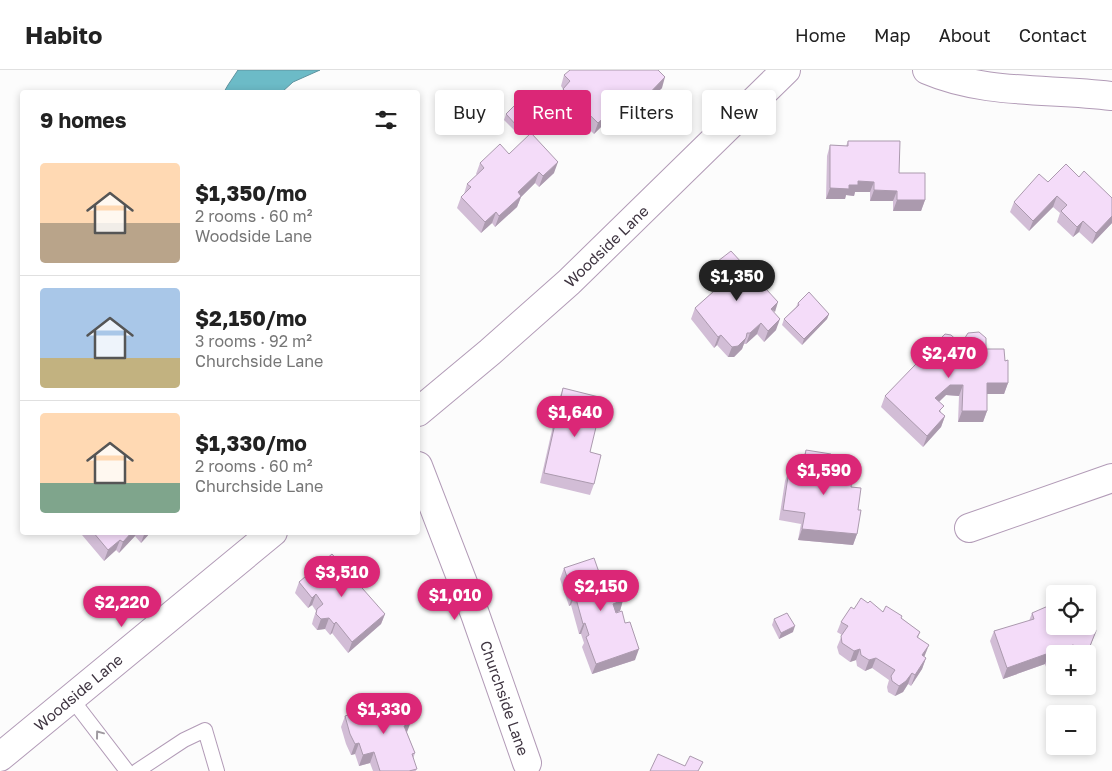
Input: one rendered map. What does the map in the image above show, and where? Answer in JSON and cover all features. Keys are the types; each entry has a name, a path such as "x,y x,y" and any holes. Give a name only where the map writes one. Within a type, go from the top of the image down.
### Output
{"street":[{"name":"Woodside Lane","path":"420,410 569,282 786,70"},
{"path":"927,70 946,78 978,85 1042,92 1086,92 1112,96"},
{"name":"Churchside Lane","path":"420,471 475,614 527,763"},
{"path":"969,528 1112,478"},
{"name":"Woodside Lane","path":"0,757 269,535"}],"lane":[{"path":"71,698 127,771"},
{"path":"137,771 184,740 205,730 217,771"}],"water":[{"path":"238,70 320,70 293,82 284,90 225,90"}],"building":[{"path":"570,70 658,70 665,77 653,90 601,90 601,120 598,123 591,116 591,90 564,90 570,81 564,75"},
{"path":"514,106 514,123 506,114"},
{"path":"529,135 533,135 558,162 543,176 539,172 518,192 521,196 499,216 496,212 485,222 461,197 471,187 467,184 484,168 480,163 500,144 509,154"},
{"path":"848,141 900,141 899,173 925,173 925,200 897,200 897,191 874,190 874,182 858,181 858,185 849,185 849,189 830,188 830,145 848,146"},
{"path":"1066,164 1079,177 1084,171 1112,198 1112,216 1096,233 1083,221 1077,227 1061,211 1067,205 1057,196 1033,221 1014,202 1039,174 1048,182"},
{"path":"731,251 778,302 771,309 780,319 768,331 761,323 750,333 747,333 746,338 738,346 732,347 721,335 718,337 695,308 723,283 709,268"},
{"path":"809,292 829,314 804,339 784,319"},
{"path":"979,332 986,338 986,349 1004,349 1005,361 1008,360 1008,383 987,383 987,411 962,411 963,385 950,385 935,398 944,406 939,411 945,416 927,436 885,396 945,334 951,335 961,344 968,333"},
{"path":"563,388 603,398 590,452 601,455 594,484 544,473"},
{"path":"806,450 831,454 829,466 853,470 851,487 861,488 858,510 861,510 857,534 802,529 805,513 783,510 789,470 802,472"},
{"path":"96,535 129,535 123,542 120,540 108,550"},
{"path":"332,554 385,614 352,642 336,622 334,624 329,618 321,619 316,614 317,609 323,604 316,594 312,598 299,582"},
{"path":"594,558 601,578 615,576 623,600 613,604 616,613 622,611 625,623 630,622 639,649 596,664 586,637 589,635 585,623 583,624 575,595 573,595 564,568"},
{"path":"861,598 868,603 870,601 883,612 886,606 902,616 901,618 920,632 917,637 929,645 922,655 926,658 915,675 912,673 899,686 892,681 891,676 895,670 876,658 869,660 861,655 860,649 854,651 842,643 841,636 848,626 841,622 851,607 854,609"},
{"path":"1046,607 1046,635 1094,635 1090,645 1046,645 1046,654 1007,668 994,631 1034,619 1032,613"},
{"path":"787,613 795,626 781,633 774,619"},
{"path":"401,697 410,724 404,726 415,753 412,754 417,769 409,771 380,771 374,752 363,755 359,743 355,744 345,716"},
{"path":"658,754 685,766 690,756 703,762 698,771 650,771"}]}
